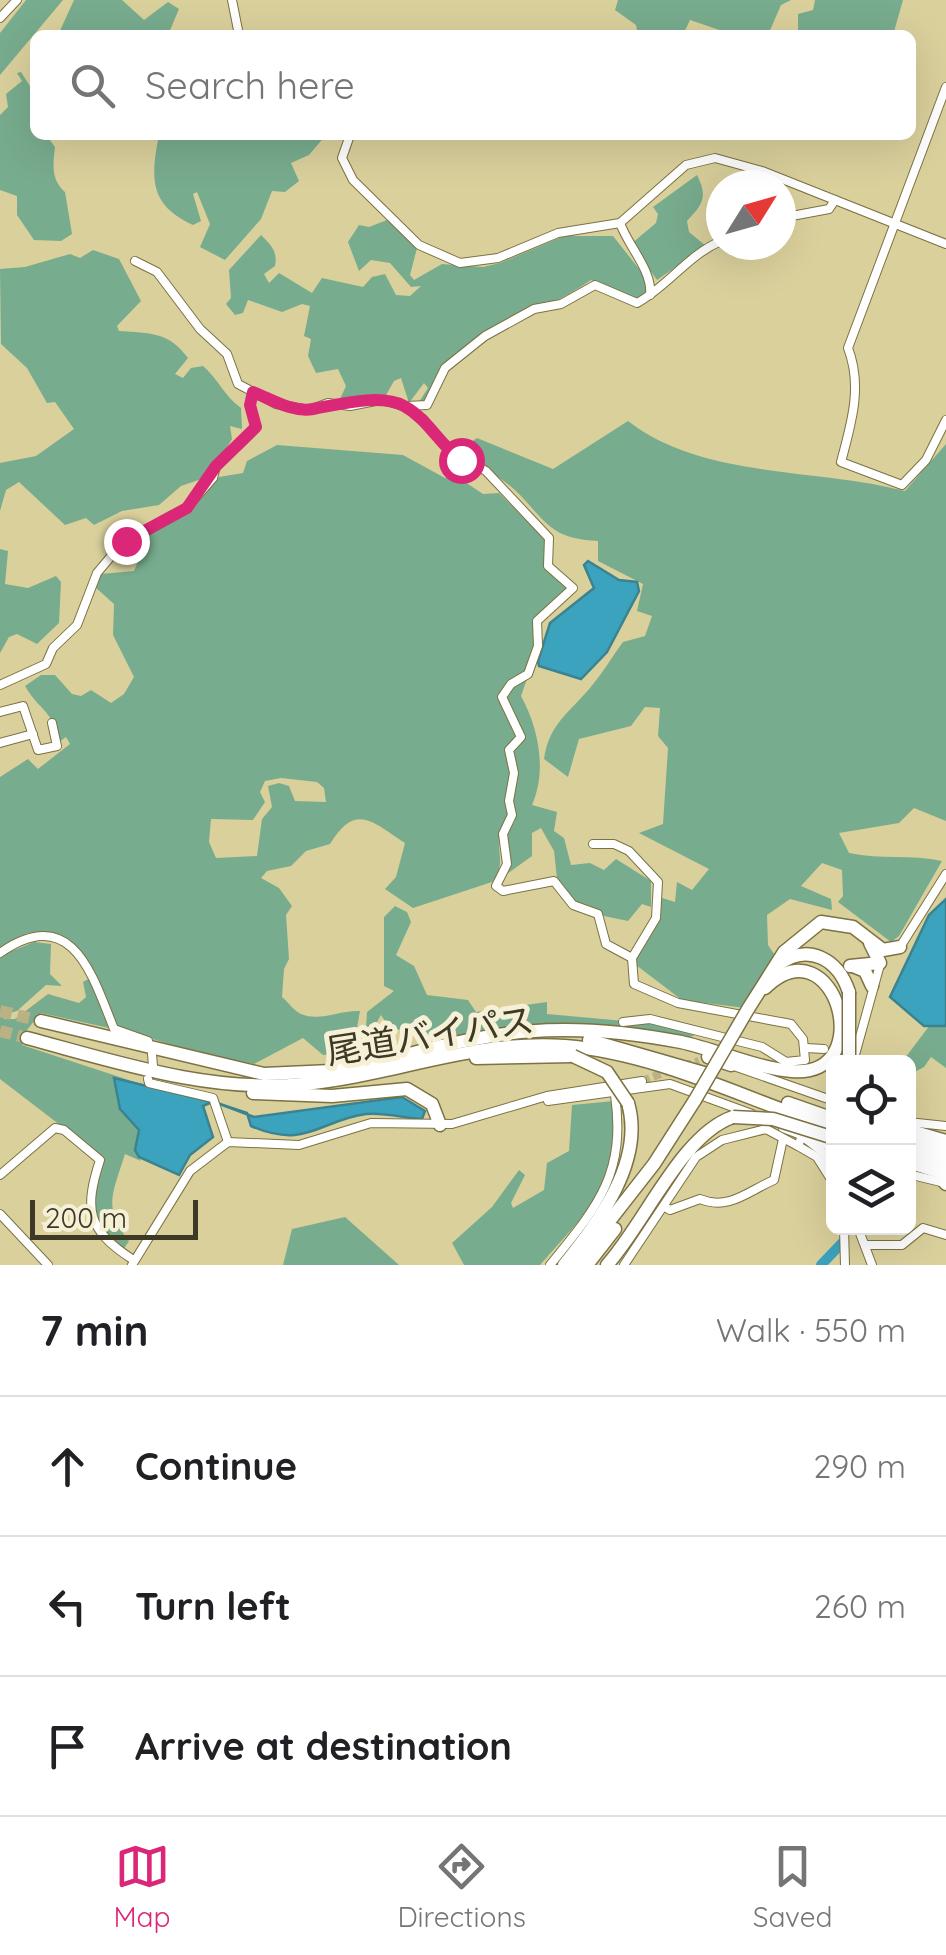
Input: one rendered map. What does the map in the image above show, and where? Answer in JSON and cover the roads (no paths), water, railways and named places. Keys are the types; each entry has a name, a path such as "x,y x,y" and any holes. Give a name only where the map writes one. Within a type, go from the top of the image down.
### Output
{"highway":[{"path":"587,1265 697,1101 790,944 821,922 845,924 883,950 900,947"},
{"path":"866,936 880,963 850,966 865,971 872,986"},
{"path":"766,982 789,957 814,954 837,968 849,992 849,1055"},
{"path":"766,982 790,966 818,965"},
{"path":"378,1063 507,1031 564,1028 717,1050 788,1071 809,1070 822,1064 832,1054 840,1034 839,1008 830,988 813,975 798,972 766,982"},
{"name":"尾道バイパス","path":"41,1021 264,1074 306,1074 495,1039 586,1040 649,1054 826,1124"},
{"path":"634,1036 732,1066"},
{"name":"尾道バイパス","path":"28,1038 207,1082 255,1086 334,1080 494,1048 565,1046 648,1063 811,1116 826,1117"},
{"path":"96,1056 181,1080 254,1093 332,1096 406,1089 432,1104 440,1125"},
{"path":"255,1086 320,1087 475,1058 573,1056 608,1072 628,1103 632,1131 616,1192 564,1265"},
{"path":"575,1265 654,1164 697,1101"},
{"path":"607,1265 651,1210 688,1149 710,1127 733,1117 773,1119 826,1136"},
{"path":"916,1127 946,1129"},
{"path":"916,1128 946,1140"},
{"path":"916,1144 946,1152"},
{"path":"916,1153 946,1162"},
{"path":"916,1165 946,1174"}],"street":[{"path":"0,18 17,0"},
{"path":"232,0 239,30"},
{"path":"946,87 848,348 855,366 854,411 841,462 902,484 926,460 946,420"},
{"path":"348,140 342,158 353,180 419,245 448,260 487,262 558,232 620,223 686,165 715,158 946,244"},
{"path":"796,215 829,209 835,200"},
{"path":"620,223 627,244 650,276 650,297"},
{"path":"135,261 157,272 200,330 227,354 238,384 276,404 308,410 328,403 350,406 381,400 404,406 427,405 445,368 485,336 534,309 561,304 589,286 631,303 650,297 665,279 706,251"},
{"path":"0,685 46,664 53,648 77,625 97,573 126,541 187,508 216,466 256,427 250,405 253,392"},
{"path":"404,406 428,424 450,452 486,471 518,501 548,538 548,566 573,588 537,621 538,646 528,674 510,684 502,697 521,737 509,750 514,773 509,801 512,815 503,834 507,864 496,886 503,892 554,882 574,905 598,914 606,944 632,958"},
{"path":"0,712 23,706 38,750 57,746 52,723"},
{"path":"1,746 32,734"},
{"path":"593,844 614,844 629,851 658,882 656,918 632,958 632,979 678,1003 792,1024 806,1048 805,1060 786,1062 762,1047 650,1019 622,1022"},
{"path":"850,1055 880,963 900,947 946,874"},
{"path":"0,953 28,936 52,935 88,964 114,1030 148,1041"},
{"path":"806,1048 824,1048"},
{"path":"152,1054 153,1066"},
{"path":"699,1061 732,1066 826,1098"},
{"path":"148,1079 149,1083 208,1095 215,1103 228,1142"},
{"path":"500,1112 548,1096 642,1081"},
{"path":"0,1175 42,1137 55,1128 64,1130 100,1160 89,1194 92,1220 108,1242 132,1262 190,1172 228,1142 298,1144 370,1123 440,1125 564,1098 615,1095 670,1084 826,1145"},
{"path":"550,1265 611,1179 619,1132 615,1095"},
{"path":"624,1265 696,1157 712,1144 766,1129 820,1155 826,1167"},
{"path":"798,1146 802,1136"},
{"path":"802,1136 826,1163"},
{"path":"665,1207 670,1210 700,1199 716,1206 748,1196 774,1180 783,1139"},
{"path":"820,1155 826,1152"},
{"path":"916,1177 946,1186"},
{"path":"0,1214 48,1265"},
{"path":"865,1246 902,1245 923,1228 946,1235"},
{"path":"844,1235 845,1265"},
{"path":"861,1235 872,1265"}],"water":[{"path":"588,561 619,580 637,582 639,591 607,652 581,679 539,666 538,661 550,623 594,588 584,565"},
{"path":"946,899 946,1026 924,1026 890,997 929,915"},
{"path":"114,1078 212,1102 203,1106 213,1137 190,1155 179,1175 139,1157 135,1150 139,1130 120,1109"},
{"path":"402,1097 425,1111 422,1119 366,1114 286,1135 251,1126 247,1115"}],"waterway":[{"path":"821,1265 842,1243"}],"tunnel":[{"path":"0,1011 41,1021"},
{"path":"0,1031 27,1038"},
{"path":"684,1066 699,1061"},
{"path":"642,1081 671,1070"}]}
